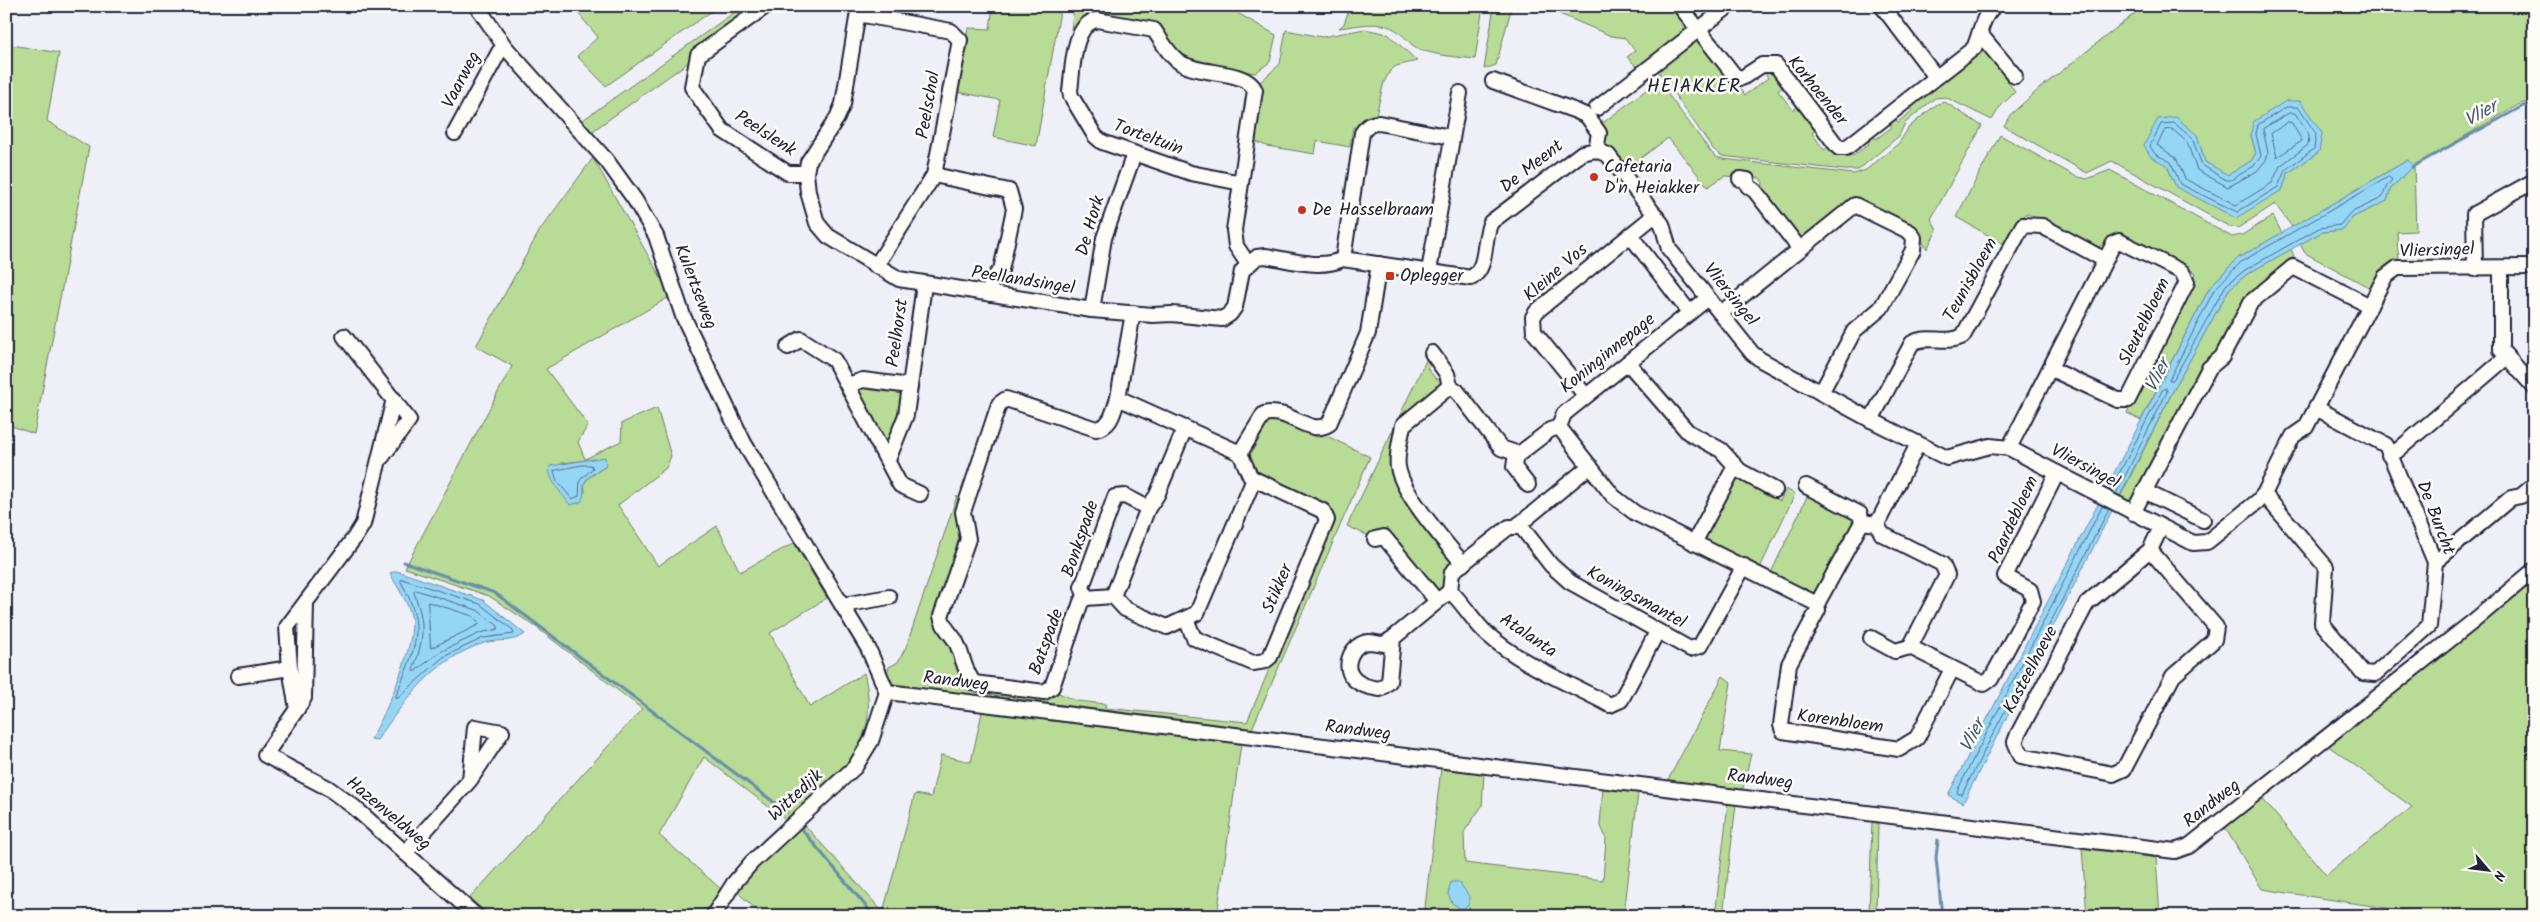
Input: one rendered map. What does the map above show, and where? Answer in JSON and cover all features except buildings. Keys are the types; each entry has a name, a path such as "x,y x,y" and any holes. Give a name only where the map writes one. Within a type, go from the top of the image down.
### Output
{"street":[{"name":"Kulertseweg","path":"477,6 505,47 607,161 635,200 656,236 683,316 744,443 868,648 887,692"},
{"name":"Peelslenk","path":"766,6 698,55 692,87 722,130 788,173 806,173"},
{"name":"Korhoender","path":"1680,6 1696,30 1735,76 1742,78 1762,65 1776,65 1839,148 1846,148 1974,48 1981,34 1981,26 1994,6"},
{"path":"1597,108 1729,6"},
{"path":"1882,6 1936,77"},
{"path":"806,173 808,162 837,118 843,104 859,10"},
{"name":"Peelschol","path":"859,10 951,31 960,40 934,175 876,266"},
{"name":"Torteltuin","path":"1241,183 1206,178 1102,142 1096,136 1071,96 1077,40 1082,27 1089,21 1097,20 1154,30 1179,62 1194,70 1245,78 1252,84 1256,90 1234,230 1236,246 1248,264"},
{"path":"1981,34 2015,76"},
{"name":"Vaarweg","path":"454,133 498,52 505,47"},
{"path":"1493,80 1587,116 1599,133 1596,150"},
{"path":"1248,264 1257,257 1265,256 1319,265 1330,265 1343,259 1429,271 1460,93"},
{"path":"1343,259 1362,134 1366,128 1371,123 1379,123 1451,136"},
{"name":"Vliersingel","path":"1596,150 1608,155 1656,215 1666,232 1669,249 1752,353 1761,360 1871,420 1947,458 1990,446 2009,448 2192,543 2207,542 2264,494 2293,436 2306,427 2385,277 2398,268 2475,269 2534,267"},
{"name":"De Meent","path":"1429,271 1465,279 1477,274 1481,268 1487,230 1492,222 1582,152 1596,150"},
{"name":"De Hork","path":"1092,310 1104,238 1134,154"},
{"name":"Peellandsingel","path":"806,173 808,192 817,223 828,236 899,279 924,285 1092,310 1172,314 1222,319 1230,314 1235,307 1242,271 1248,264"},
{"path":"934,175 1009,191 1014,209 1001,270 991,281 990,294"},
{"path":"1740,179 1747,180 1748,186 1755,191 1799,248"},
{"path":"2475,269 2474,214 2534,181"},
{"path":"1721,314 1799,248 1855,205 1910,232 1914,238 1913,250 1881,308 1854,331 1821,393"},
{"name":"Kleine Vos","path":"1585,395 1534,332 1533,317 1537,311 1656,215"},
{"name":"Teunisbloem","path":"1871,420 1912,343 1918,340 1954,341 1963,336 2023,224 2042,226 2105,260"},
{"path":"1630,235 1689,312"},
{"name":"Sleutelbloem","path":"2009,448 2114,243 2119,241 2182,272 2187,282 2128,400 2118,400 2051,369"},
{"path":"1240,453 1264,414 1274,411 1282,413 1315,428 1322,428 1329,424 1368,333 1379,264"},
{"path":"2127,510 2144,491 2209,368 2222,357 2251,302 2293,267 2370,306"},
{"path":"2501,268 2501,350 2534,387"},
{"name":"Peelhorst","path":"888,460 906,415 924,285"},
{"name":"Koninginnepage","path":"1560,427 1564,414 1585,395 1628,363 1708,298"},
{"path":"1133,313 1118,398 1185,428 1240,453 1250,476 1254,479 1197,613 1167,627 1125,608 1113,596 1148,508 1157,495 1185,428"},
{"path":"344,336 409,420 378,461"},
{"path":"788,347 801,339 834,360 900,485 920,494"},
{"path":"1432,353 1447,374 1450,386 1457,390 1501,448 1519,454 1550,430 1560,427 1613,496 1635,513 1817,604 1862,522 1860,514 1806,486"},
{"path":"2389,455 2397,451 2507,357"},
{"path":"1628,363 1688,432 1721,450 1740,471 1775,490"},
{"name":"Peelhorst","path":"848,385 863,380 910,386"},
{"path":"1450,386 1403,425 1397,465 1411,496 1463,564"},
{"name":"Batspade","path":"1113,596 1086,598 1081,602 1052,687 1044,692 974,683 966,674 955,640 943,626 941,616 968,539 963,512 999,404 1006,399 1096,429 1104,428 1111,421 1118,398"},
{"path":"297,709 290,668 287,627 363,524 394,399"},
{"name":"De Burcht","path":"2264,494 2326,567 2322,623 2363,673 2375,674 2430,626 2435,562 2386,445 2316,408"},
{"path":"1877,524 1918,444"},
{"path":"1516,454 1514,467 1528,485"},
{"path":"1393,638 1450,591 1452,572 1509,527 1519,524 1590,466"},
{"path":"1694,543 1735,466"},
{"name":"Paardebloem","path":"1871,638 1895,651 1910,648 1984,684 1991,679 2033,601 2030,590 2005,576 2057,473"},
{"name":"Stikker","path":"1186,619 1194,638 1253,662 1265,661 1270,657 1327,520 1323,511 1254,479"},
{"path":"2435,562 2510,498 2521,496 2534,485"},
{"path":"2144,491 2202,520"},
{"name":"Bonkspade","path":"1086,598 1082,587 1115,497 1126,496 1148,508"},
{"path":"1862,522 1877,524"},
{"name":"Koningsmantel","path":"1519,524 1550,565 1570,582 1690,649 1700,646 1744,566"},
{"path":"1877,524 1882,534 1942,564 1947,575 1910,648"},
{"name":"Kasteelhoeve","path":"2150,550 2216,627 2214,640 2173,676 2124,769 2113,774 2021,756 2015,742 2018,734 2087,603 2150,550 2161,527"},
{"path":"1375,539 1384,537 1437,601"},
{"name":"Randweg","path":"887,692 2175,851 2189,846 2475,620 2534,570"},
{"name":"Atalanta","path":"1450,591 1462,602 1486,633 1502,645 1524,660 1610,704 1621,700 1657,632"},
{"path":"843,605 889,597"},
{"path":"297,709 304,698 306,602"},
{"name":"Korenbloem","path":"1817,604 1818,610 1789,664 1781,725 1783,731 1898,749 1917,738 1952,669"},
{"path":"238,676 290,668"},
{"name":"Wittedijk","path":"713,916 734,882 752,862 855,767 871,741 887,692"},
{"name":"Hazenveldweg","path":"297,709 265,755 328,788 354,807 476,916"},
{"path":"405,853 470,780"}],"green space":[{"path":"572,6 719,6 606,86 577,56 598,37"},
{"path":"743,6 756,6 693,59 590,133 580,122"},
{"path":"993,6 1061,6 1036,146 993,137 1000,100 957,92 968,28 990,29"},
{"path":"1074,6 1214,6 1234,11 1276,35 1270,62 1255,73 1187,63 1157,28 1090,14 1071,30"},
{"path":"1350,6 1483,6 1475,59 1441,55 1419,49 1401,34 1387,26 1371,24 1339,28 1344,24"},
{"path":"1494,6 1512,6 1496,65 1484,69"},
{"path":"1541,6 1673,6 1682,20 1684,31 1644,62 1645,66 1640,70 1627,57 1635,51 1625,38 1611,36"},
{"path":"2144,6 2534,6 2534,100 2520,104 2414,166 2408,160 2292,227 2275,204 2238,228 2230,227 2112,161 2087,173 2004,126 2010,115 2039,89","holes":["2197,135 2205,162 2228,176 2251,161 2256,153 2251,135 2319,152 2288,173 2282,190 2176,187 2167,165"]},
{"path":"1365,29 1388,34 1417,61 1396,66 1390,71 1384,82 1375,119 1362,129 1353,127 1350,147 1317,141 1315,154 1267,146 1251,140 1258,84 1280,64 1286,30 1322,37"},
{"path":"1693,41 1700,42 1737,92 1741,89 1745,95 1768,78 1764,71 1773,71 1784,86 1778,91 1793,110 1800,105 1818,128 1812,133 1824,150 1831,145 1850,152 1853,156 1869,144 1865,138 1871,134 1876,139 1892,127 1887,121 1893,116 1898,122 1913,110 1909,104 1979,47 1984,47 2015,92 1999,108 1992,120 1945,97 1935,98 1905,123 1899,136 1858,170 1722,156 1713,149 1658,71 1663,61"},
{"path":"6,44 59,53 47,121 89,147 34,434 6,424"},
{"path":"1658,81 1711,152 1716,157 1723,159 1854,174 1866,170 1899,143 1909,127 1937,104 1945,102 1982,126 1931,219 1937,230 1927,249 1916,231 1855,201 1802,243 1762,191 1763,183 1760,178 1724,176 1708,187 1668,138 1626,169 1603,149 1608,132 1596,116 1604,122"},
{"path":"2000,135 2075,176 2087,179 2110,170 2232,237 2242,235 2273,216 2282,233 2238,258 2210,287 2141,420 2127,413 2196,273 2121,235 2095,249 2026,213 2007,246 1956,217"},
{"path":"593,158 671,296 546,369 588,425 578,442 585,459 621,441 622,423 657,408 671,456 666,468 618,505 658,566 717,526 740,572 794,543 827,598 770,633 810,707 864,673 868,699 867,722 861,741 851,759 838,775 787,821 704,757 659,835 721,889 702,916 490,916 470,898 642,709 536,627 489,596 405,568 512,366 476,346 540,230","holes":["605,458 606,466 588,478 584,484 585,492 565,498 562,492 562,463"]},
{"path":"2414,166 2416,231 2397,232 2399,266 2372,289 2305,253 2300,244 2322,232 2343,230 2353,217 2387,201 2391,188"},
{"path":"2291,249 2294,256 2291,261 2224,342 2136,498 2127,504 2119,499 2175,387 2229,289 2247,274"},
{"path":"1428,356 1433,363 1427,368 1437,380 1443,376 1443,385 1398,425 1393,469 1452,554 1447,589 1437,598 1385,530 1373,538 1347,526"},
{"path":"860,386 903,392 896,421 886,446 855,389"},
{"path":"1270,419 1278,420 1317,437 1329,437 1370,457 1251,731 907,689 897,687 886,677 889,667 898,662 906,647 957,496 963,535 938,612 970,680 1054,691 1077,701 1106,704 1105,708 1247,722 1332,520 1254,476 1248,459"},
{"path":"1736,478 1780,501 1786,489 1795,494 1758,572 1701,542"},
{"path":"1814,482 1856,518 1812,600 1769,577"},
{"path":"2534,579 2534,916 2438,916 2262,889 2224,826 2261,797 2326,875 2412,807 2327,745 2392,695"},
{"path":"1723,676 1731,682 1720,751 1751,754 1742,792 1667,782"},
{"path":"982,712 1241,744 1217,916 763,916 735,890 761,859 801,821 883,912 915,794 931,797 941,755 971,762"},
{"path":"1441,768 1484,774 1482,806 1464,832 1465,863 1603,880 1606,838 1600,824 1603,788 1638,793 1624,916 1424,916"},
{"path":"1728,803 1736,804 1723,916 1715,916"},
{"path":"1872,821 1878,822 1876,916 1869,916"},
{"path":"2082,848 2156,858 2160,916 2087,916"}],"water":[{"path":"2286,101 2300,101 2322,133 2319,152 2288,173 2282,190 2236,218 2176,187 2167,165 2151,157 2144,145 2158,119 2176,117 2197,135 2205,162 2228,175 2251,161 2256,153 2251,135 2253,122"},
{"path":"2408,160 2414,166 2391,188 2387,201 2353,217 2343,230 2322,232 2247,274 2229,289 2175,387 1963,803 1948,795 2210,287 2238,258"},
{"path":"605,457 606,466 590,476 585,482 581,502 570,505 553,481 549,470 550,466"},
{"path":"397,571 483,600 525,634 511,640 484,643 450,659 410,696 377,740 371,739 385,712 399,677 410,642 412,627 409,609 390,573"},
{"path":"1451,882 1459,882 1470,898 1468,906 1461,909 1452,903 1448,894"}],"waterway":[{"name":"Vlier","path":"2412,167 2523,106 2534,103"},
{"path":"404,562 495,593 787,812"},
{"path":"800,827 874,916"},
{"name":"Vlier","path":"1938,840 1936,858 1942,916"}],"place":[{"name":"Cafetaria D'n Heiakker","path":"1594,177"},
{"name":"De Hasselbraam","path":"1302,210"},
{"name":"Oplegger","path":"1390,276"}],"district":[{"name":"HEIAKKER","path":"1694,87"}]}
